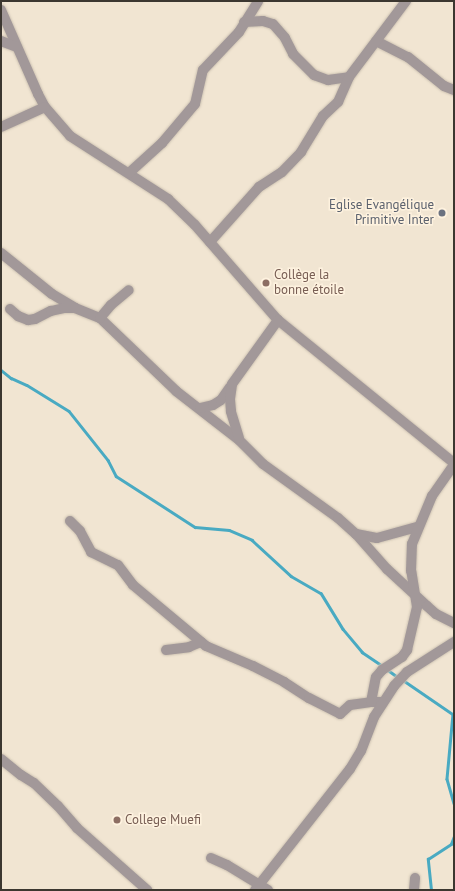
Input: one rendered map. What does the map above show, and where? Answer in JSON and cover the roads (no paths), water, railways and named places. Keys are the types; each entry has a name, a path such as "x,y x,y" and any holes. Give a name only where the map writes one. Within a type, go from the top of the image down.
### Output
{"street":[{"path":"129,173 162,143 194,104 203,70 234,37 258,1"},
{"path":"210,242 259,187 282,172 301,152 323,116 338,102 349,77 406,1"},
{"path":"1,10 45,107 70,136 168,199 195,225 278,320 454,464 432,496 412,544 411,555 416,594 416,607 407,650 402,657 382,670 376,677 370,702"},
{"path":"244,22 263,21 273,24 285,38 293,54 314,74 328,80 349,77"},
{"path":"1,41 17,47"},
{"path":"376,41 408,57 444,86 454,90"},
{"path":"1,127 45,107"},
{"path":"1,253 52,294 75,308 100,318 176,391 200,408 239,440 263,464 338,518 356,534 387,569 416,594 436,614 454,623"},
{"path":"100,318 111,305 128,290"},
{"path":"10,309 18,316 28,320 35,319 51,311 64,308 75,308"},
{"path":"200,408 213,405 221,400 278,320"},
{"path":"232,384 230,399 231,411 239,440"},
{"path":"70,521 80,531 91,552 118,566 133,585 201,642 211,648 274,677 309,698 340,714 350,705 382,702"},
{"path":"356,534 377,538 418,527"},
{"path":"166,650 189,647 201,642"},
{"path":"211,858 227,865 261,888 350,769 361,751 374,717 382,702 407,672 454,642"},
{"path":"1,759 21,776 34,783 58,806 77,828 147,890"},
{"path":"414,890 415,878"}],"waterway":[{"path":"1,370 11,378 27,385 69,411 108,460 116,476 195,527 229,530 252,540 291,576 321,593 343,629 362,652 383,666"},
{"path":"388,670 399,678"},
{"path":"403,680 454,715"},
{"path":"453,714 447,779 454,803"},
{"path":"431,890 428,859 451,844 454,836"}],"place":[{"name":"Eglise Evangélique Primitive Inter","path":"442,213"},
{"name":"Collège la bonne étoile","path":"266,283"},
{"name":"College Muefi","path":"117,820"}]}
